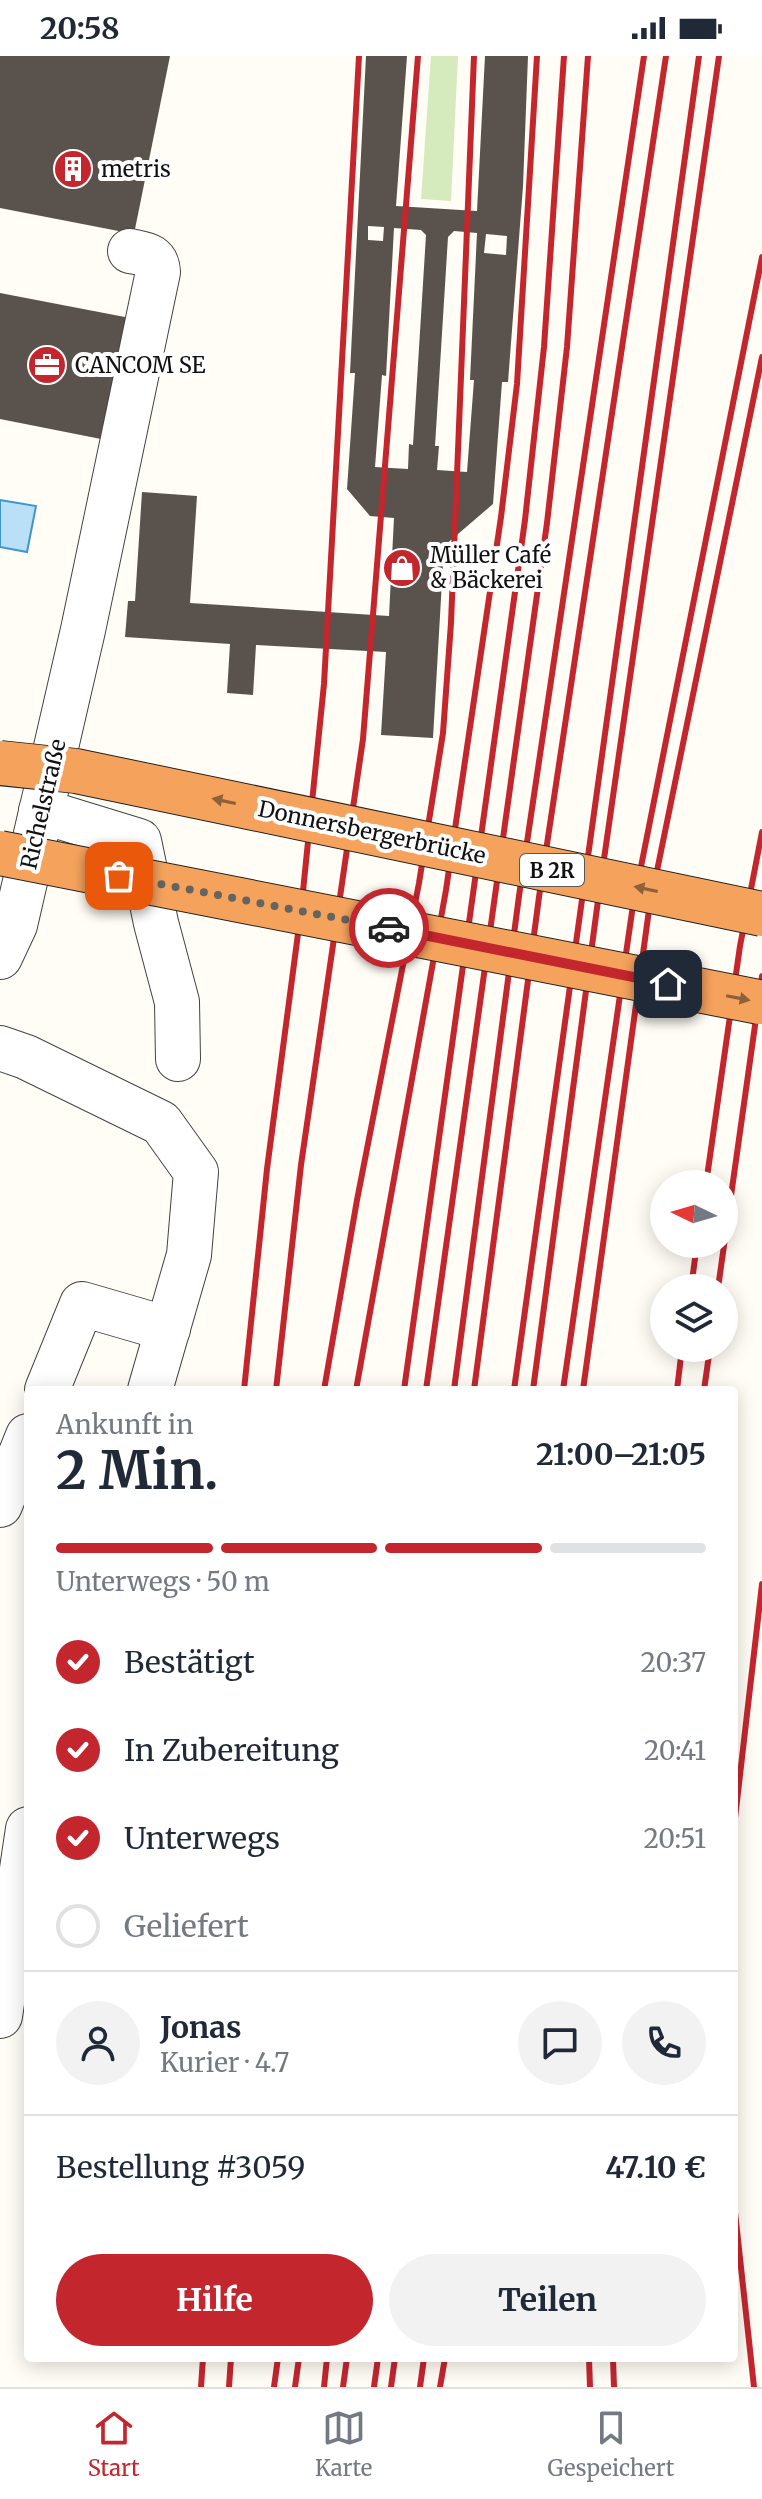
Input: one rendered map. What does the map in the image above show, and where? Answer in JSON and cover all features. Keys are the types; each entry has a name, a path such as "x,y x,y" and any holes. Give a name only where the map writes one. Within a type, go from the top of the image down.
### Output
{"highway":[{"path":"0,737 76,771"},
{"name":"B 2R","path":"0,763 76,771"},
{"name":"Donnersbergerbrücke","path":"76,771 749,909"},
{"path":"0,853 759,1002"}],"lane":[{"name":"Richelstraße","path":"0,957 15,925 79,648 158,272 158,263 153,257 130,251"},
{"path":"41,811 139,841 177,1002 178,1059"},
{"path":"13,1052 161,1123 196,1172 189,1255 151,1386"},
{"path":"49,1386 82,1304 168,1329"},
{"path":"0,1505 24,1446"},
{"path":"0,2016 24,1856"}],"green space":[{"path":"431,56 458,56 451,201 421,199"}],"water":[{"path":"0,500 36,506 27,552 0,547"}],"building":[{"name":"metris","path":"0,56 170,56 134,234 0,208"},
{"path":"366,56 407,56 396,206 477,211 485,56 528,56 523,186 508,382 502,382 493,504 444,546 433,738 381,735 386,652 256,645 253,695 227,693 230,644 125,637 128,601 135,601 142,492 197,496 190,603 389,616 394,518 370,516 347,489 355,373 350,373","holes":["368,226 384,227 383,241 368,240","394,228 421,230 426,235 413,445 409,444 408,469 375,467 382,375 386,376","454,231 477,233 470,380 474,380 467,472 437,470 439,446 435,446 448,237","486,234 507,236 506,255 484,253"]},
{"path":"0,293 130,318 106,440 0,419"}],"railway":[{"path":"244,1386 267,1169 301,911 324,684 359,56"},
{"path":"276,1386 301,1165 363,739 418,56"},
{"path":"325,1386 357,1200 419,883 443,733 451,623 474,56"},
{"path":"357,1386 446,890 501,517 517,384 537,56"},
{"path":"405,1386 525,520 544,347 564,56"},
{"path":"427,1386 547,523 567,347 588,56"},
{"path":"455,1386 519,896 644,56"},
{"path":"475,1386 539,897 666,56"},
{"path":"515,1386 699,56"},
{"path":"534,1386 597,908 719,56"},
{"path":"564,1386 632,912 762,257"},
{"path":"584,1386 649,910 762,357"},
{"path":"708,1170 740,946 762,832"},
{"path":"720,1274 762,976"},
{"path":"693,1274 695,1258"},
{"path":"677,1386 680,1362"},
{"path":"705,1386 708,1362"},
{"path":"738,1792 762,1584"},
{"path":"738,2240 754,2387"},
{"path":"201,2387 203,2362"},
{"path":"229,2387 231,2362"},
{"path":"274,2387 277,2362"},
{"path":"295,2387 298,2362"},
{"path":"324,2387 327,2362"},
{"path":"343,2387 346,2362"},
{"path":"374,2387 377,2362"},
{"path":"391,2387 394,2362"},
{"path":"420,2387 423,2362"},
{"path":"440,2387 444,2362"},
{"path":"589,2362 590,2387"},
{"path":"613,2362 614,2387"}],"way so far":[{"path":"119,876 389,928"}],"place":[{"name":"metris","path":"73,169"},
{"name":"CANCOM SE","path":"47,365"},
{"name":"Müller Café & Bäckerei","path":"402,568"}],"route":[{"path":"389,928 668,984"}]}
